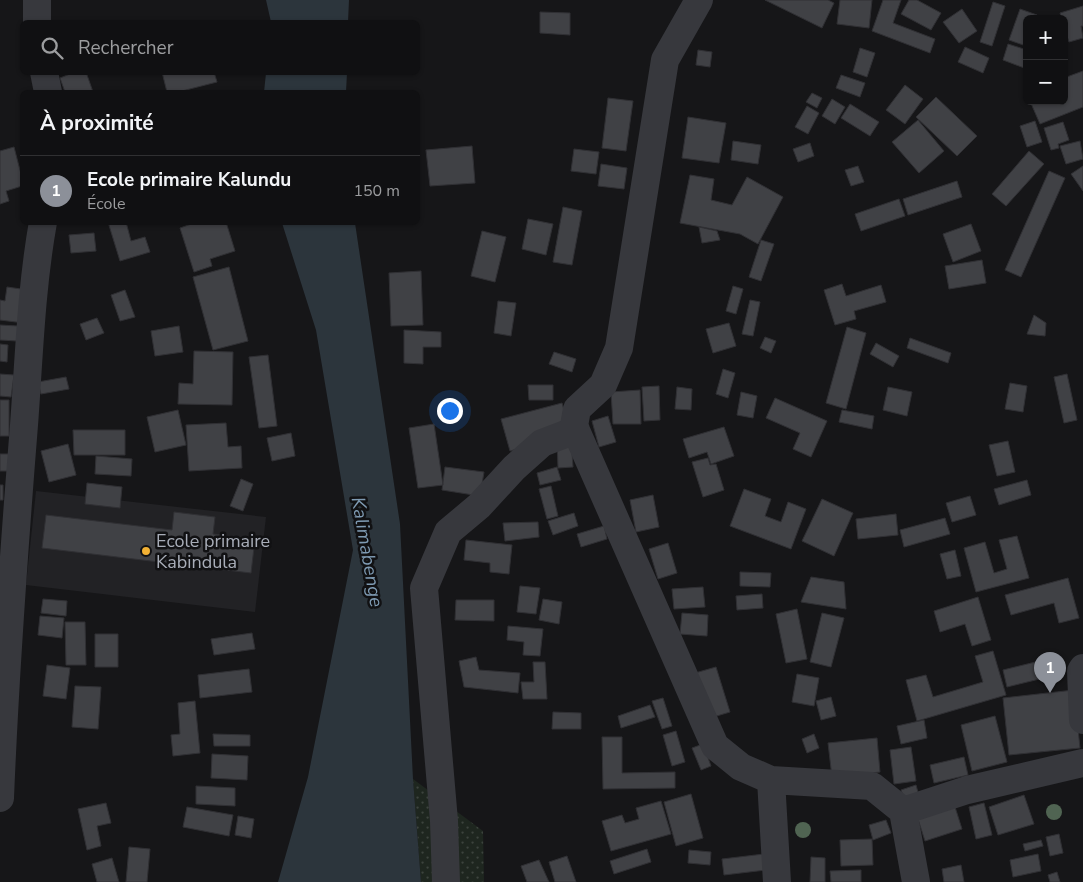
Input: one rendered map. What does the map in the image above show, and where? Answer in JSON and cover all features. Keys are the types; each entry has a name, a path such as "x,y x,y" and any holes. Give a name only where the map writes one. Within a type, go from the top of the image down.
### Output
{"street":[{"path":"37,0 37,20"},
{"path":"699,0 665,60 619,348 604,385 577,409 574,426 715,746 741,768 771,780 872,786 903,811 916,882"},
{"path":"45,75 48,90"},
{"path":"0,798 4,704 17,510 35,268 42,225"},
{"path":"446,882 444,821 424,588 448,532 479,506 514,468 542,443 576,430"},
{"path":"1083,668 1081,672 1083,720"},
{"path":"903,811 968,790 1083,763"},
{"path":"771,780 777,882"}],"shaded area":[{"name":"Ecole primaire Kabindula","path":"36,491 266,517 255,612 26,585"},
{"path":"413,779 483,831 484,882 421,882"}],"water":[{"path":"266,0 349,0 348,20 271,20"},
{"path":"266,75 347,75 346,90 264,90"},
{"name":"Kalimabenge","path":"283,225 355,225 400,524 413,779 421,882 278,882 308,777 353,550 316,330"}],"building":[{"path":"765,0 828,0 834,3 822,28"},
{"path":"840,0 872,0 869,28 837,24"},
{"path":"883,0 901,0 893,23 935,39 930,53 872,31"},
{"path":"909,0 917,0 941,13 931,30 901,14"},
{"path":"993,2 1005,6 992,46 980,42"},
{"path":"1083,6 1083,26 1081,26 1083,38 1069,42 1068,15 1061,15 1060,13"},
{"path":"962,9 977,31 959,43 943,22"},
{"path":"1020,9 1037,15 1023,15 1023,45 1009,40"},
{"path":"540,12 570,13 570,35 540,33"},
{"path":"1008,44 1023,49 1023,68 1003,60"},
{"path":"965,47 989,58 983,73 958,62"},
{"path":"860,48 875,53 867,77 853,72"},
{"path":"698,50 712,52 710,67 696,65"},
{"path":"1083,71 1083,107 1040,124 1032,105 1068,105 1068,77"},
{"path":"68,75 87,75 92,90 64,90 60,78"},
{"path":"163,75 215,75 217,82 186,90 166,90"},
{"path":"841,75 865,83 860,97 836,88"},
{"path":"905,85 923,99 905,124 886,110"},
{"path":"812,93 822,98 817,108 806,102"},
{"path":"936,97 977,136 957,156 916,117"},
{"path":"608,98 633,101 626,151 602,148"},
{"path":"832,99 845,107 835,124 822,116"},
{"path":"850,104 879,122 870,136 841,118"},
{"path":"807,106 819,113 808,134 795,127"},
{"path":"688,117 726,123 719,163 682,158"},
{"path":"918,120 944,151 919,173 892,142"},
{"path":"1035,121 1042,142 1027,147 1020,126"},
{"path":"1063,122 1069,140 1058,144 1059,148 1051,150 1044,128"},
{"path":"733,141 761,145 758,164 731,160"},
{"path":"1080,141 1083,159 1066,164 1060,146"},
{"path":"810,143 814,156 798,162 793,149"},
{"path":"472,146 475,183 430,186 426,150"},
{"path":"14,147 20,170 20,187 6,191 9,201 0,204 0,151"},
{"path":"574,149 599,152 596,174 571,171"},
{"path":"1029,151 1044,164 1006,206 992,194"},
{"path":"601,164 627,168 624,189 598,186"},
{"path":"858,166 864,182 851,186 845,170"},
{"path":"1083,166 1083,191 1071,174"},
{"path":"1049,171 1065,178 1021,277 1005,270"},
{"path":"690,175 714,179 711,200 732,205 747,177 783,197 758,244 740,234 680,223"},
{"path":"957,181 962,197 908,215 903,199"},
{"path":"899,199 905,216 861,231 855,214"},
{"path":"563,207 582,211 572,265 553,262"},
{"path":"528,219 553,224 546,255 522,249"},
{"path":"971,224 981,251 953,262 943,234"},
{"path":"109,225 127,225 131,241 145,237 150,252 120,261"},
{"path":"188,225 227,225 235,251 210,259 212,266 194,272 180,228"},
{"path":"699,227 717,231 720,240 702,243"},
{"path":"482,231 506,237 495,282 471,276"},
{"path":"94,233 96,251 71,253 69,235"},
{"path":"761,240 774,244 761,281 749,277"},
{"path":"982,260 986,283 949,289 945,266"},
{"path":"229,267 248,341 213,350 193,277"},
{"path":"421,271 423,325 391,326 389,273"},
{"path":"842,284 846,296 881,285 886,302 854,311 856,319 835,325 824,290"},
{"path":"733,286 743,289 736,314 726,311"},
{"path":"7,287 28,290 24,323 0,320 0,300 5,301"},
{"path":"125,290 135,317 120,321 111,295"},
{"path":"750,300 760,302 753,336 742,334"},
{"path":"498,301 516,303 511,336 494,333"},
{"path":"1034,315 1046,323 1045,336 1027,334"},
{"path":"97,318 104,333 86,340 80,324"},
{"path":"729,323 736,346 713,353 706,329"},
{"path":"0,325 18,326 17,341 0,340"},
{"path":"179,326 183,352 155,356 151,331"},
{"path":"847,327 866,333 846,409 826,403"},
{"path":"404,330 441,332 441,347 423,347 423,364 404,363"},
{"path":"765,337 776,341 771,353 760,348"},
{"path":"910,338 951,353 948,363 907,348"},
{"path":"876,343 899,356 893,367 870,354"},
{"path":"0,344 8,345 7,362 0,361"},
{"path":"194,351 233,352 232,405 178,404 179,383 193,384"},
{"path":"554,352 576,359 572,372 549,364"},
{"path":"268,355 277,426 259,428 249,357"},
{"path":"723,369 735,373 728,398 716,394"},
{"path":"0,374 14,375 11,397 0,396"},
{"path":"1067,374 1077,420 1064,423 1054,377"},
{"path":"66,377 69,389 41,394 38,382"},
{"path":"1010,383 1027,386 1023,412 1005,409"},
{"path":"528,385 553,385 553,400 529,400"},
{"path":"659,386 660,420 644,421 642,387"},
{"path":"677,387 692,389 691,410 675,409"},
{"path":"888,387 912,392 907,416 883,410"},
{"path":"640,390 641,424 613,424 611,392"},
{"path":"741,392 757,396 753,418 737,415"},
{"path":"775,398 827,421 811,457 793,449 800,433 766,418"},
{"path":"0,400 9,400 9,436 0,436"},
{"path":"562,403 569,430 510,451 501,419"},
{"path":"178,410 186,445 155,452 147,417"},
{"path":"842,410 874,416 872,429 839,422"},
{"path":"608,416 616,442 599,447 592,421"},
{"path":"226,423 228,447 241,446 242,468 189,471 186,425"},
{"path":"434,424 443,485 418,488 409,428"},
{"path":"724,427 734,456 711,464 707,452 689,458 683,439"},
{"path":"73,430 125,430 125,455 74,455"},
{"path":"291,433 295,456 272,461 267,438"},
{"path":"571,438 573,467 558,468 557,439"},
{"path":"1008,441 1015,472 997,476 989,445"},
{"path":"68,444 76,475 49,482 41,451"},
{"path":"0,454 16,454 16,471 0,471"},
{"path":"96,456 132,459 131,476 95,474"},
{"path":"708,458 710,465 716,464 724,490 703,497 692,462"},
{"path":"445,467 484,472 480,496 442,490"},
{"path":"557,467 561,480 540,485 537,473"},
{"path":"241,479 253,484 243,511 230,506"},
{"path":"1027,480 1031,495 999,505 994,489"},
{"path":"87,483 122,487 120,508 85,504"},
{"path":"0,485 3,485 3,500 0,500"},
{"path":"551,486 558,516 547,519 539,489"},
{"path":"744,489 771,499 765,516 781,522 788,502 806,509 791,549 730,526"},
{"path":"653,495 659,527 636,532 630,500"},
{"path":"970,496 976,515 952,522 946,503"},
{"path":"822,499 853,513 834,556 802,541"},
{"path":"174,512 215,517 213,534 255,539 251,573 42,548 46,515 172,530"},
{"path":"574,513 578,526 553,535 548,521"},
{"path":"896,514 898,535 858,539 856,519"},
{"path":"945,518 950,534 904,547 900,530"},
{"path":"538,522 539,537 505,541 503,523"},
{"path":"604,526 607,539 581,547 577,534"},
{"path":"1017,536 1029,578 976,592 964,548 985,542 994,573 1007,569 999,540"},
{"path":"466,540 512,545 509,574 490,572 490,563 464,560"},
{"path":"668,543 677,573 658,579 649,549"},
{"path":"955,550 961,576 947,579 940,554"},
{"path":"740,572 771,573 770,587 740,586"},
{"path":"811,577 844,582 846,609 801,602"},
{"path":"1068,578 1079,618 1059,623 1054,603 1011,615 1005,595"},
{"path":"520,586 540,588 536,614 517,612"},
{"path":"703,587 705,607 674,609 672,589"},
{"path":"762,594 763,608 737,610 736,596"},
{"path":"978,597 991,640 972,646 965,624 940,632 934,611"},
{"path":"43,599 67,601 66,616 41,613"},
{"path":"543,599 562,602 559,624 539,620"},
{"path":"456,600 494,600 494,621 455,620"},
{"path":"797,609 807,659 786,663 776,614"},
{"path":"682,613 708,615 707,636 680,634"},
{"path":"822,613 844,618 831,667 810,662"},
{"path":"40,616 64,618 62,638 38,635"},
{"path":"65,622 85,622 86,665 66,665"},
{"path":"508,626 543,629 540,656 523,655 524,642 507,640"},
{"path":"252,633 255,649 214,655 211,639"},
{"path":"95,634 118,634 118,667 95,667"},
{"path":"993,651 1006,695 917,721 906,680 926,675 933,697 983,682 975,656"},
{"path":"476,657 479,670 520,673 518,693 464,687 459,661"},
{"path":"1056,657 1060,674 1007,687 1003,670"},
{"path":"533,662 545,662 547,699 523,699 521,682 534,682"},
{"path":"47,665 70,668 66,699 43,696"},
{"path":"716,667 730,712 710,718 695,673"},
{"path":"249,669 252,692 200,698 198,675"},
{"path":"797,674 819,678 814,706 792,702"},
{"path":"75,686 101,687 98,729 72,727"},
{"path":"1074,690 1080,748 1009,755 1003,698"},
{"path":"831,697 836,716 821,720 816,701"},
{"path":"663,698 672,726 662,729 652,701"},
{"path":"195,701 200,753 173,756 171,735 180,734 178,703"},
{"path":"650,705 655,717 621,728 618,716"},
{"path":"553,712 581,713 581,729 552,729"},
{"path":"995,716 1007,762 972,771 961,725"},
{"path":"924,720 927,738 901,744 897,726"},
{"path":"676,731 685,762 672,766 663,735"},
{"path":"213,734 250,735 250,746 214,746"},
{"path":"814,734 819,748 807,753 802,739"},
{"path":"602,737 622,737 622,773 675,772 675,788 603,789"},
{"path":"877,738 880,772 832,777 828,743"},
{"path":"703,744 711,766 701,770 692,748"},
{"path":"911,747 916,781 894,784 890,750"},
{"path":"212,754 248,756 247,780 211,778"},
{"path":"964,757 968,775 934,783 930,765"},
{"path":"916,785 919,796 905,801 901,790"},
{"path":"196,786 235,788 235,806 196,804"},
{"path":"691,794 703,838 676,846 664,802"},
{"path":"1024,795 1034,824 998,835 989,807"},
{"path":"661,801 671,834 611,851 602,821 622,815 625,823 639,819 636,808"},
{"path":"106,803 111,823 97,826 101,846 87,850 78,809"},
{"path":"984,803 992,835 976,839 969,807"},
{"path":"187,807 233,815 229,836 183,827"},
{"path":"955,807 962,829 925,841 918,819"},
{"path":"238,816 254,819 251,838 235,835"},
{"path":"886,820 891,833 873,840 869,825"},
{"path":"1059,834 1063,853 1050,856 1046,837"},
{"path":"872,839 873,865 841,866 840,840"},
{"path":"1041,840 1043,846 1025,851 1023,844"},
{"path":"129,847 150,849 147,882 126,882"},
{"path":"647,849 651,862 614,874 610,861"},
{"path":"689,850 711,852 710,865 688,863"},
{"path":"764,854 766,870 724,875 722,859"},
{"path":"1038,854 1041,871 1013,877 1010,860"},
{"path":"567,856 576,882 555,882 549,862"},
{"path":"811,857 825,858 825,882 810,882"},
{"path":"112,858 119,882 97,882 92,864"},
{"path":"539,860 549,882 527,882 521,866"},
{"path":"961,865 964,882 944,882 942,869"},
{"path":"861,870 861,882 831,882 830,871"},
{"path":"1057,872 1060,882 1050,882 1048,875"}],"place":[{"name":"Ecole primaire Kabindula","path":"146,551"},
{"name":"Ecole primaire Kalundu","path":"1050,693"}]}
